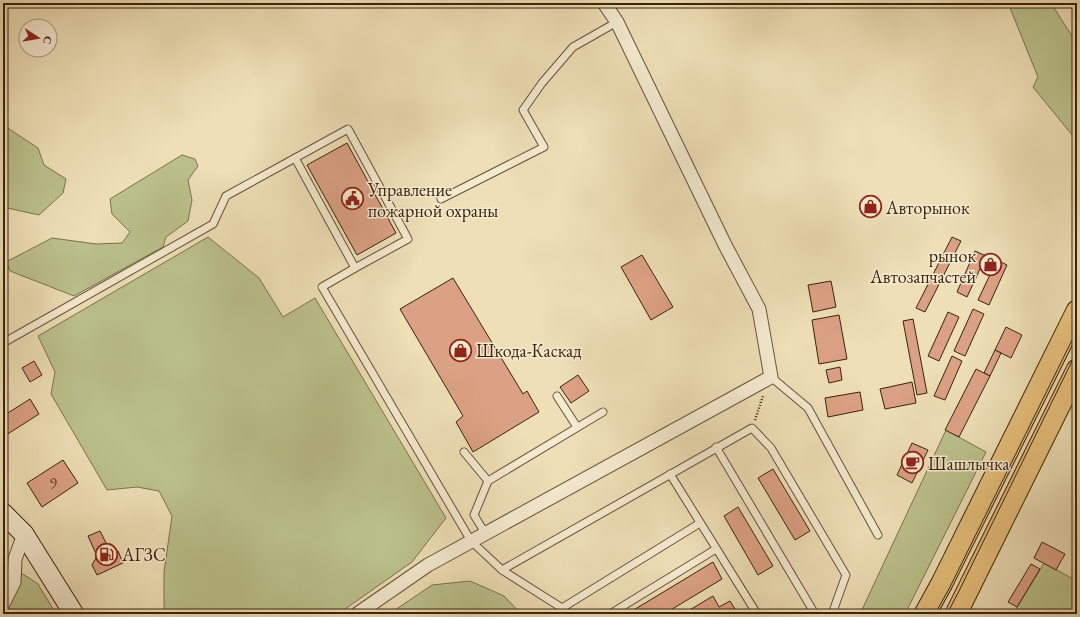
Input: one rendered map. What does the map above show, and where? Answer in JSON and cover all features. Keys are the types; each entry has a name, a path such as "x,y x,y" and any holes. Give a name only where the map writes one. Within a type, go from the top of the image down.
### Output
{"main road":[{"path":"925,614 942,583 1077,311"},
{"path":"956,614 967,595 1077,370"},
{"path":"3,513 24,534 74,614"}],"street":[{"path":"358,614 428,565 771,377 759,309 725,245 618,22 604,3"},
{"path":"3,604 14,582 14,559 24,534"}],"lane":[{"path":"441,199 544,147 524,110 542,83 573,47 618,22"},
{"path":"3,343 213,224 226,196 348,129 408,239 322,288 471,542 502,570 564,611 700,523"},
{"path":"295,158 355,268"},
{"path":"771,377 808,408 878,535"},
{"path":"557,396 577,427"},
{"path":"485,533 474,515 488,481 603,412"},
{"path":"502,570 716,447 752,428 771,448 846,575 832,614"},
{"path":"716,447 815,614"},
{"path":"464,452 488,481"},
{"path":"670,474 757,614"},
{"path":"610,614 716,549"}],"path":[{"path":"752,428 771,377"}],"green space":[{"path":"1008,3 1051,3 1077,44 1077,141 1033,87 1038,77"},
{"path":"3,125 38,148 44,165 66,179 63,193 39,215 3,207"},
{"path":"182,155 195,159 198,166 188,180 192,200 188,221 166,237 163,247 74,296 10,271 6,262 52,238 96,244 122,243 130,232 112,214 110,199"},
{"path":"208,237 259,278 283,317 315,298 446,518 412,562 338,614 164,614 164,572 172,516 159,491 137,487 107,490 51,394 55,372 38,336"},
{"path":"946,430 986,452 905,614 860,614"},
{"path":"3,561 38,584 56,614 3,614"},
{"path":"1044,563 1077,581 1077,614 1013,614"},
{"path":"470,581 504,596 521,614 389,614 432,585"}],"building":[{"name":"Управление пожарной охраны","path":"347,143 396,233 357,255 307,165"},
{"path":"952,237 961,241 925,312 916,308"},
{"path":"975,251 986,256 967,297 957,292"},
{"path":"642,255 673,307 651,320 621,267"},
{"path":"997,260 1007,265 989,305 978,300"},
{"name":"Шкода-Каскад","path":"453,278 523,394 527,391 539,412 473,452 456,422 463,416 400,309"},
{"path":"831,281 836,307 813,312 808,285"},
{"path":"973,309 984,314 965,356 954,351"},
{"path":"948,312 959,317 939,361 928,356"},
{"path":"839,315 847,359 819,364 812,320"},
{"path":"913,319 927,393 917,395 903,321"},
{"path":"1006,327 1022,335 1011,358 995,350"},
{"path":"995,350 1001,353 990,376 984,373"},
{"path":"952,356 962,361 945,400 934,396"},
{"path":"34,361 42,375 30,382 22,368"},
{"path":"840,367 842,380 829,383 826,370"},
{"path":"976,369 990,376 959,437 945,430"},
{"path":"578,375 589,391 571,403 560,387"},
{"path":"912,382 916,403 885,409 880,389"},
{"path":"860,392 863,410 828,417 825,398"},
{"path":"30,399 39,414 3,437 3,416"},
{"name":"Шашлычка","path":"912,443 928,450 912,483 897,475"},
{"path":"63,460 78,483 42,507 27,483"},
{"path":"773,469 810,531 795,540 758,478"},
{"path":"738,507 773,566 758,575 724,516"},
{"name":"АГЗС","path":"100,531 110,551 118,551 123,563 97,575 92,565 97,556 88,536"},
{"path":"1042,542 1065,554 1056,570 1034,558"},
{"path":"713,562 722,579 664,614 627,614"},
{"path":"1031,564 1040,569 1017,607 1008,602"},
{"path":"713,596 719,607 730,601 738,614 683,614"}],"tram line":[{"path":"935,614 950,587 1077,330"},
{"path":"947,614 1077,351"}],"railway":[{"path":"1074,3 1077,8"}],"place":[{"name":"Управление пожарной охраны","path":"352,199"},
{"name":"Авторынок","path":"871,207"},
{"name":"рынок Автозапчастей","path":"991,265"},
{"name":"Шкода-Каскад","path":"460,350"},
{"name":"Шашлычка","path":"912,463"},
{"name":"АГЗС","path":"107,554"}]}
